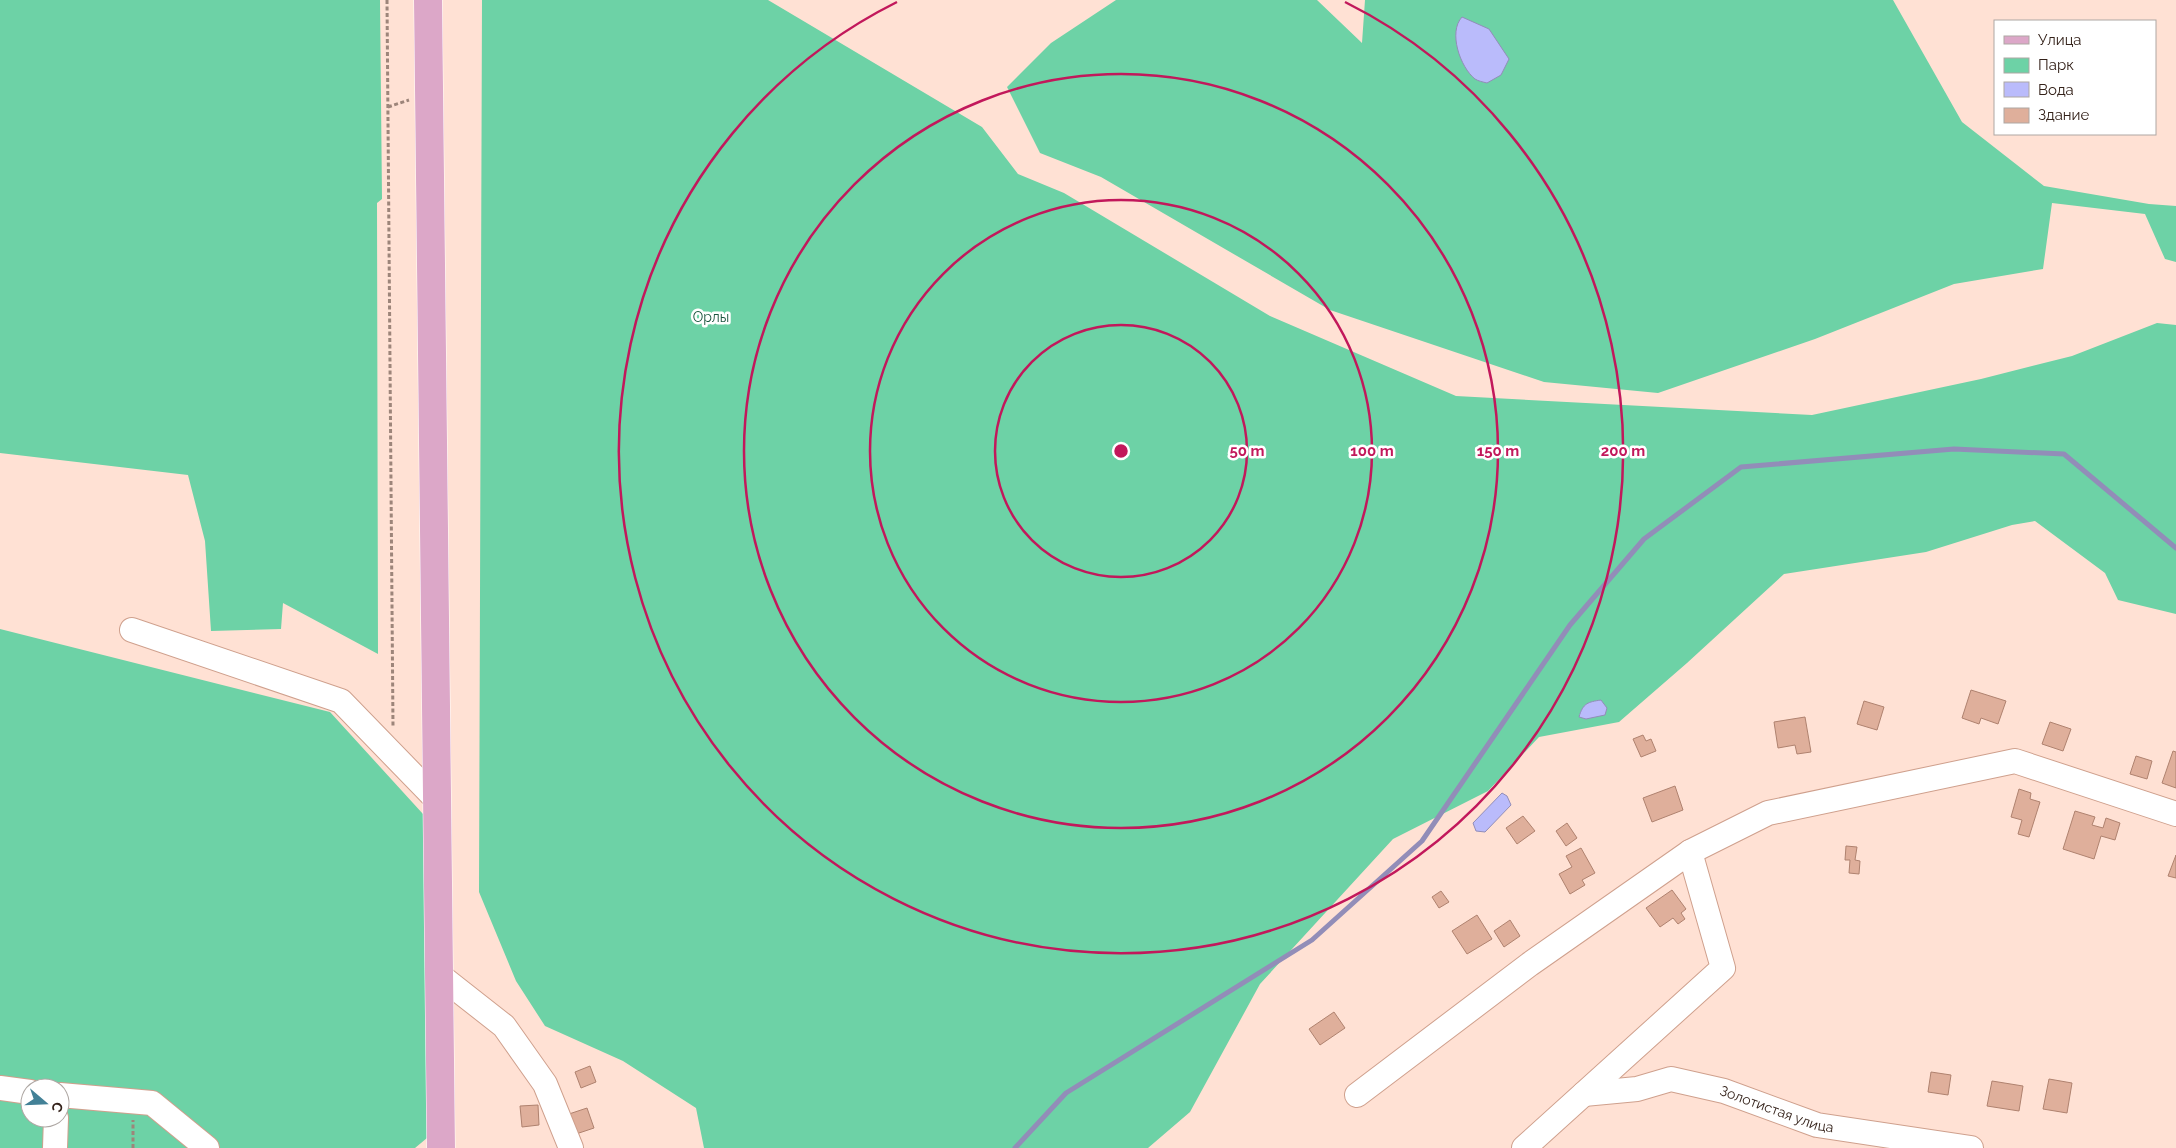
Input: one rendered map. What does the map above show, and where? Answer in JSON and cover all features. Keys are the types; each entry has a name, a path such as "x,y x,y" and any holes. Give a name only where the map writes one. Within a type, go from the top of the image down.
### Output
{"main road":[{"path":"428,0 442,1148"}],"street":[{"path":"132,630 341,701 437,800"},
{"path":"1357,1095 1530,964 1690,852 1768,813 2015,761 2176,814"},
{"path":"1524,1148 1724,968 1690,852"},
{"path":"439,975 504,1026 545,1084 571,1148"},
{"name":"Золотистая улица","path":"1584,1094 1637,1088 1671,1079 1724,1091 1818,1124 1971,1148"},
{"path":"0,1088 20,1091"},
{"path":"70,1096 152,1103 207,1148"},
{"path":"55,1148 56,1128"}],"path":[{"path":"387,0 393,755"},
{"path":"133,1102 133,1148"}],"green space":[{"path":"0,0 380,0 382,199 377,203 378,654 283,603 281,629 211,631 205,541 188,475 0,453"},
{"name":"Орлы","path":"482,0 768,0 982,127 1018,174 1064,193 1270,316 1456,396 1812,415 1981,379 2072,356 2157,323 2176,325 2176,614 2118,600 2105,573 2035,521 2012,525 1926,552 1784,574 1619,722 1539,737 1488,791 1393,839 1260,984 1190,1112 1148,1148 704,1148 696,1108 623,1061 545,1026 516,981 479,892"},
{"path":"1116,0 1317,0 1362,43 1365,0 1893,0 1962,122 2044,186 2149,204 2176,206 2176,262 2165,259 2145,214 2052,203 2043,269 1954,284 1815,339 1658,393 1544,382 1330,310 1101,177 1040,153 1007,87 1051,43"},
{"path":"0,629 330,712 423,814 431,1067 427,1138 415,1148 0,1148"}],"water":[{"path":"1462,17 1489,29 1509,59 1501,75 1487,83 1475,79 1461,58 1456,40 1456,31"},
{"path":"1601,700 1607,708 1605,715 1586,719 1579,717 1582,709 1587,704"},
{"path":"1502,793 1507,796 1511,805 1485,832 1476,831 1473,823"}],"building":[{"path":"1971,690 2006,701 1998,724 1981,718 1979,724 1962,718"},
{"path":"1864,701 1884,707 1877,730 1857,724"},
{"path":"1805,717 1811,752 1797,754 1795,745 1778,748 1774,722"},
{"path":"2050,722 2071,729 2063,751 2042,744"},
{"path":"1643,735 1646,741 1651,739 1656,751 1641,757 1633,739"},
{"path":"2173,751 2176,752 2176,788 2162,783"},
{"path":"2136,756 2152,761 2147,779 2130,774"},
{"path":"1675,786 1683,810 1652,822 1643,798"},
{"path":"2019,789 2031,793 2030,799 2040,802 2029,837 2018,834 2022,820 2011,817"},
{"path":"2075,811 2095,817 2092,825 2103,828 2106,818 2120,823 2115,840 2101,836 2094,859 2063,849"},
{"path":"1523,816 1535,831 1517,844 1506,828"},
{"path":"1567,823 1577,838 1566,846 1556,831"},
{"path":"1846,846 1857,847 1855,860 1860,861 1859,874 1849,873 1850,860 1845,860"},
{"path":"1581,848 1595,873 1582,880 1585,885 1570,894 1559,874 1572,867 1566,856"},
{"path":"2176,855 2176,878 2168,876"},
{"path":"1672,890 1686,909 1681,913 1685,919 1678,924 1673,918 1660,927 1646,908"},
{"path":"1441,891 1449,902 1439,908 1432,897"},
{"path":"1477,915 1492,939 1467,954 1452,931"},
{"path":"1510,920 1520,936 1504,947 1494,931"},
{"path":"1334,1012 1345,1028 1320,1045 1309,1029"},
{"path":"590,1066 596,1082 581,1088 575,1072"},
{"path":"1931,1072 1951,1075 1948,1095 1928,1092"},
{"path":"2049,1079 2072,1083 2067,1113 2043,1109"},
{"path":"1992,1081 2023,1086 2019,1111 1987,1106"},
{"path":"538,1105 539,1125 522,1127 520,1106"},
{"path":"587,1108 594,1128 576,1134 569,1114"}],"waterway":[{"path":"1015,1148 1066,1093 1312,940 1422,841 1570,625 1644,539 1741,467 1954,449 2064,454 2176,548"}]}
